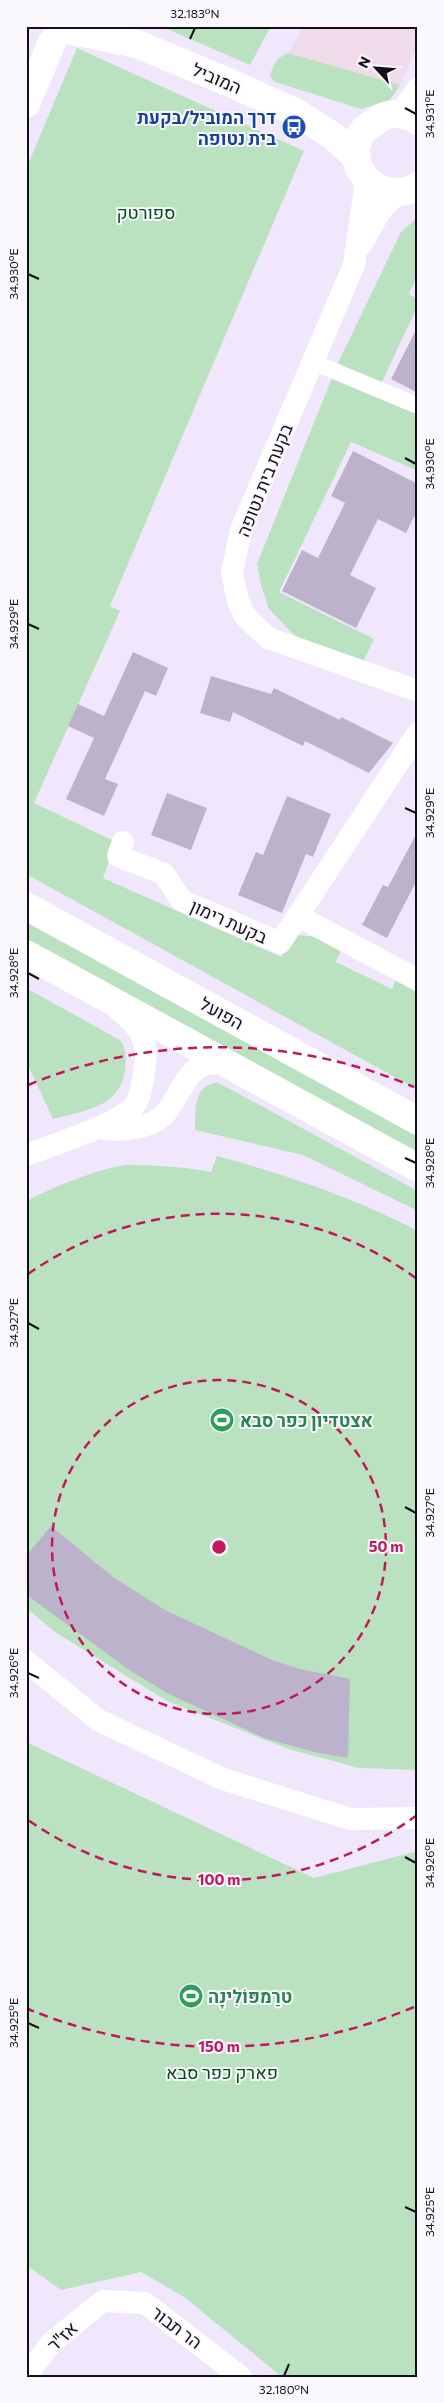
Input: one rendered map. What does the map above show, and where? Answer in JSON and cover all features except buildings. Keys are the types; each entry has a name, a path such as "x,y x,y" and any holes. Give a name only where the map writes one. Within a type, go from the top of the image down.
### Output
{"main road":[{"name":"המוביל","path":"113,26 137,44 297,112 338,121 397,119"},
{"name":"המוביל","path":"54,36 137,44"},
{"path":"26,104 54,36"},
{"name":"המוביל","path":"297,112 333,136 359,165 374,187 386,192 413,188"},
{"path":"359,165 359,140 364,130 397,119"},
{"name":"הפועל","path":"26,906 418,1121"},
{"path":"26,954 418,1168"}],"street":[{"path":"397,119 418,88"},
{"name":"בקעת בית נטופה","path":"359,165 365,188 354,265 241,530 232,573 238,601 244,616 268,638 418,691"},
{"name":"בקעת בית נטופה","path":"356,254 390,199 413,188"},
{"path":"313,362 418,406"},
{"name":"בקעת רימון","path":"123,842 118,856 164,874 181,900 280,943 418,733"},
{"path":"298,916 418,980"},
{"path":"26,1155 99,1127 134,1106 142,1086 146,1058 144,1039 135,1023 94,991"},
{"path":"99,1127 117,1131 155,1121 167,1111 194,1070 204,1063 215,1062 232,1066"},
{"path":"26,1661 98,1720 223,1779 350,1819 418,1818"},
{"name":"אז\"ר","path":"26,2376 52,2342 103,2301"},
{"name":"הר תבור","path":"103,2301 146,2303 241,2377"}],"shaded area":[{"path":"305,26 418,26 418,43 400,85 288,53"}],"green space":[{"path":"160,26 271,26 250,65"},
{"name":"ספורטק","path":"77,48 304,151 110,606 120,611 34,803 116,842 103,878 281,957 297,935 319,937 342,948 336,962 392,989 396,979 418,993 418,1090 26,874 26,169"},
{"path":"288,53 400,85 390,100 361,109 275,82 270,76 274,65 278,59"},
{"path":"418,217 418,275 409,294 418,300 418,305 381,384 418,400 418,471 351,442 279,592 374,639 363,662 295,636 269,609 261,585 257,564 338,363 401,232"},
{"path":"26,921 418,1134 418,1153 26,939"},
{"path":"26,988 120,1040 125,1051 125,1070 122,1083 116,1093 108,1100 88,1110 53,1119 26,1061"},
{"path":"217,1082 418,1191 418,1211 303,1155 195,1130 196,1107 199,1094 209,1085"},
{"name":"אצטדיון כפר סבא","path":"217,1156 319,1188 370,1208 418,1231 418,1770 359,1768 288,1749 167,1701 55,1632 26,1608 26,1202 75,1179 117,1166 159,1166 211,1172"},
{"name":"פארק כפר סבא","path":"26,1742 314,1878 418,1851 418,2377 282,2377 184,2297 141,2272 61,2290 26,2265"}],"place":[{"name":"דרך המוביל/בקעת בית נטופה","path":"294,127"},
{"name":"אצטדיון כפר סבא","path":"222,1420"},
{"name":"טרַמפּוֹלִינָה","path":"191,1996"}]}
